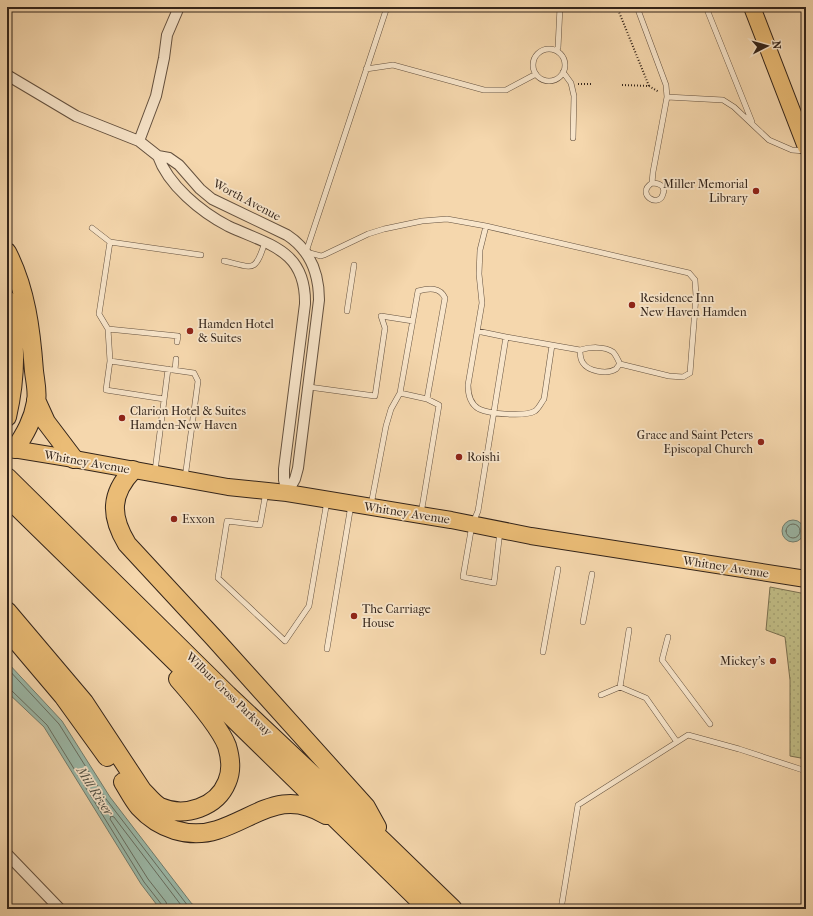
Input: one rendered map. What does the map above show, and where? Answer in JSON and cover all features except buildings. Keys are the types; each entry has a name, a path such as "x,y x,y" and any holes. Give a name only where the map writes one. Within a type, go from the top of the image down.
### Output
{"highway":[{"path":"7,252 19,278 26,305 33,358 36,400 30,423 11,449"},
{"path":"7,300 14,335 15,358 7,417"},
{"path":"36,400 46,422 74,459"},
{"path":"133,470 123,480 120,486 116,495 115,507 117,525 127,544 225,650 366,807 384,842"},
{"name":"Wilbur Cross Parkway","path":"7,477 228,695 453,909"},
{"name":"Wilbur Cross Parkway","path":"7,498 428,909"},
{"path":"7,611 84,702 142,790 151,800 168,810 189,811 201,808 213,801 223,791 228,781 230,768 227,746 221,733 165,663 151,639"},
{"path":"7,630 64,696 95,739 138,806 152,819 168,828 183,833 201,833 216,830 270,807 295,804 318,810 346,828"}],"main road":[{"path":"752,7 806,147"},
{"name":"Whitney Avenue","path":"11,449 228,487 287,493 472,524 531,536 806,579"}],"street":[{"path":"139,141 156,96 168,36 178,7"},
{"name":"Worth Avenue","path":"7,74 76,116 139,141 158,156 169,158 179,165 200,190 212,199 287,235 297,242 306,252 314,268 319,289 317,316 298,468 295,479 287,493"},
{"name":"Worth Avenue","path":"158,156 166,173 188,197 201,208 227,225 282,251 293,263 302,278 305,289 304,314 284,477 287,493"},
{"path":"293,263 306,252"},
{"path":"304,314 317,316"},
{"path":"290,423 304,425"},
{"path":"7,854 60,909"}],"lane":[{"path":"388,7 306,252 320,256 368,234 384,229 422,221 447,219 486,226 689,273 695,280 696,296 690,373 683,377 669,376 620,364 612,352 606,349 591,347 580,350 478,331"},
{"path":"556,50 558,48 560,7"},
{"path":"637,7 666,85 667,97 652,172 652,183"},
{"path":"706,7 753,125"},
{"path":"546,49 556,50 561,54 564,60 563,72 557,78 549,81 541,78 536,74 533,67 533,60 540,51 546,49"},
{"path":"366,69 393,65 484,90 506,90 536,74"},
{"path":"563,72 571,83 574,96 573,138"},
{"path":"667,97 723,100 734,106 769,140 792,150 806,151"},
{"path":"486,226 480,250 479,274 482,303 468,385 468,394 473,404 479,409 495,413 525,415 534,412 540,406 544,398 552,345"},
{"path":"92,228 110,242 201,255"},
{"path":"110,242 99,314 108,329 110,361 106,390 164,399"},
{"path":"224,261 250,267 255,266 265,242"},
{"path":"347,311 354,265"},
{"path":"371,507 386,426 391,409 400,393 418,291 428,289 437,290 443,293 445,298 427,399"},
{"path":"308,387 375,396 385,328 382,316 413,321"},
{"path":"108,329 178,336 177,342"},
{"path":"500,530 494,583 463,577 472,524 478,511 495,413 506,337"},
{"path":"580,350 580,356 583,363 590,369 604,372 616,369 620,364"},
{"path":"175,370 176,359"},
{"path":"110,361 194,373 198,381 185,479"},
{"path":"154,474 168,369"},
{"path":"400,393 427,399 439,405 420,515"},
{"path":"266,491 260,525 227,521 218,578 285,641 309,606 327,500"},
{"path":"327,649 351,504"},
{"path":"544,652 558,569"},
{"path":"583,622 592,574"},
{"path":"620,687 629,630"},
{"path":"668,637 662,660 710,724"},
{"path":"601,695 620,687 646,698 677,742"},
{"path":"561,909 578,805 688,735 739,749 806,771"}],"path":[{"path":"585,8 594,7"},
{"path":"617,7 649,86 622,86"},
{"path":"571,83 593,84"}],"shaded area":[{"path":"770,587 806,594 806,759 790,756 790,680 785,637 766,630"}],"water":[{"path":"793,520 801,523 804,531 801,539 793,542 785,539 782,531 785,523"},
{"name":"Mill River","path":"7,662 62,721 110,797 192,904 209,909 160,909 141,884 44,727 7,692"}],"place":[{"name":"Miller Memorial Library","path":"756,191"},
{"name":"Residence Inn New Haven Hamden","path":"632,305"},
{"name":"Hamden Hotel & Suites","path":"190,331"},
{"name":"Clarion Hotel & Suites Hamden-New Haven","path":"122,418"},
{"name":"Grace and Saint Peters Episcopal Church","path":"761,442"},
{"name":"Roishi","path":"459,457"},
{"name":"Exxon","path":"174,519"},
{"name":"The Carriage House","path":"354,616"},
{"name":"Mickey’s","path":"773,661"}]}
